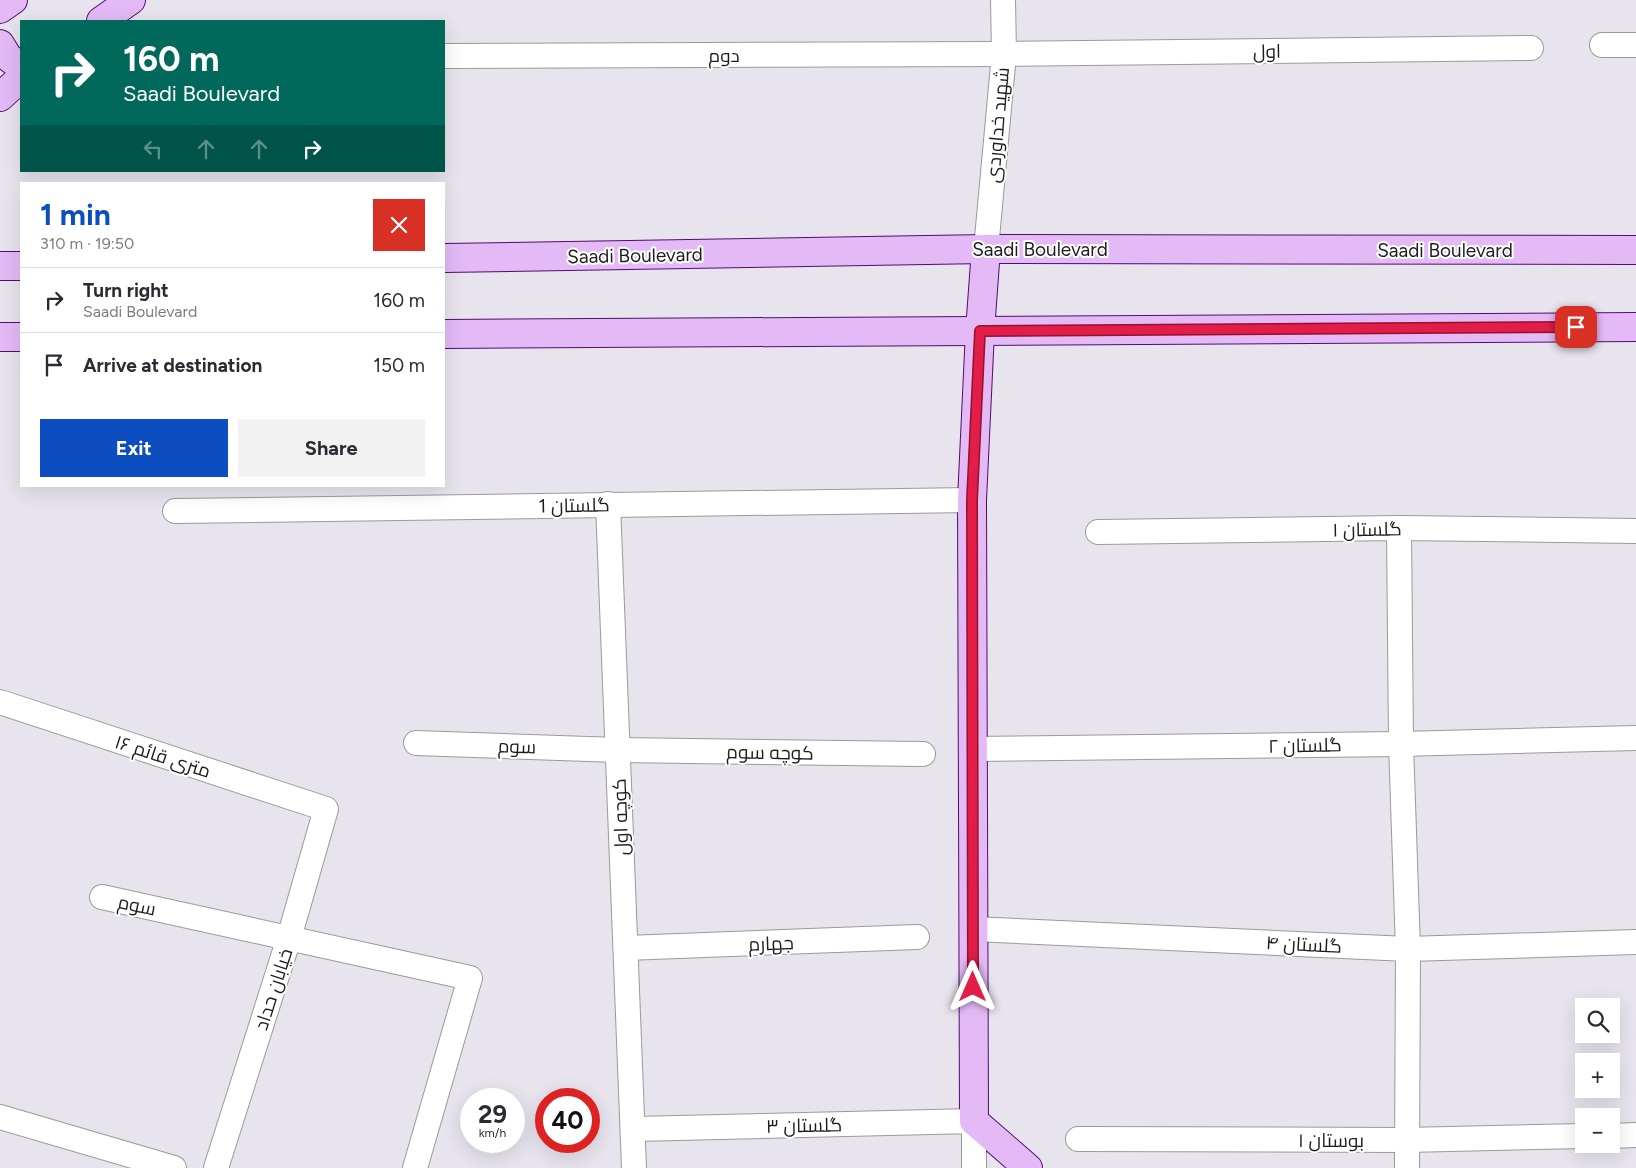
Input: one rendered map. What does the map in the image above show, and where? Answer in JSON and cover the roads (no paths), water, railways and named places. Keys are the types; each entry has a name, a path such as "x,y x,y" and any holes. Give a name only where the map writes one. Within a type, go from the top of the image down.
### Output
{"main road":[{"path":"102,20 131,0"},
{"path":"0,44 8,57 20,66"},
{"path":"0,97 20,79"},
{"path":"986,249 972,500 974,1121 1028,1168"},
{"name":"Saadi Boulevard","path":"445,258 986,249 1636,250"},
{"path":"0,266 20,266"},
{"path":"445,334 1636,327"},
{"path":"0,337 20,337"}],"street":[{"name":"شهید خداوردی","path":"986,249 1004,54 1003,0"},
{"path":"1602,45 1636,45"},
{"name":"اول","path":"1004,54 1531,48"},
{"name":"دوم","path":"445,56 1004,54"},
{"name":"گلستان 1","path":"175,511 972,500"},
{"name":"کوچه اول","path":"608,504 634,1129 634,1168"},
{"path":"1399,528 1400,744 1408,949 1407,1168"},
{"name":"گلستان ۱","path":"1098,532 1399,528 1636,531"},
{"name":"۱۶ متری قائم","path":"0,702 326,809"},
{"name":"گلستان ۲","path":"974,748 1400,744 1636,738"},
{"name":"سوم","path":"416,743 618,750"},
{"name":"کوچه سوم","path":"618,750 923,754"},
{"name":"خیابان حداد","path":"216,1168 289,938 326,809"},
{"name":"سوم","path":"102,898 470,978 415,1168"},
{"name":"گلستان ۴","path":"973,929 1408,949 1636,942"},
{"name":"جهارم","path":"626,948 917,937"},
{"path":"0,1117 174,1168"},
{"path":"974,1121 974,1168"},
{"name":"گلستان ۳","path":"634,1129 974,1121"},
{"name":"بوستان ۱","path":"1078,1139 1406,1140 1575,1136"},
{"path":"1620,1136 1636,1136"}]}
